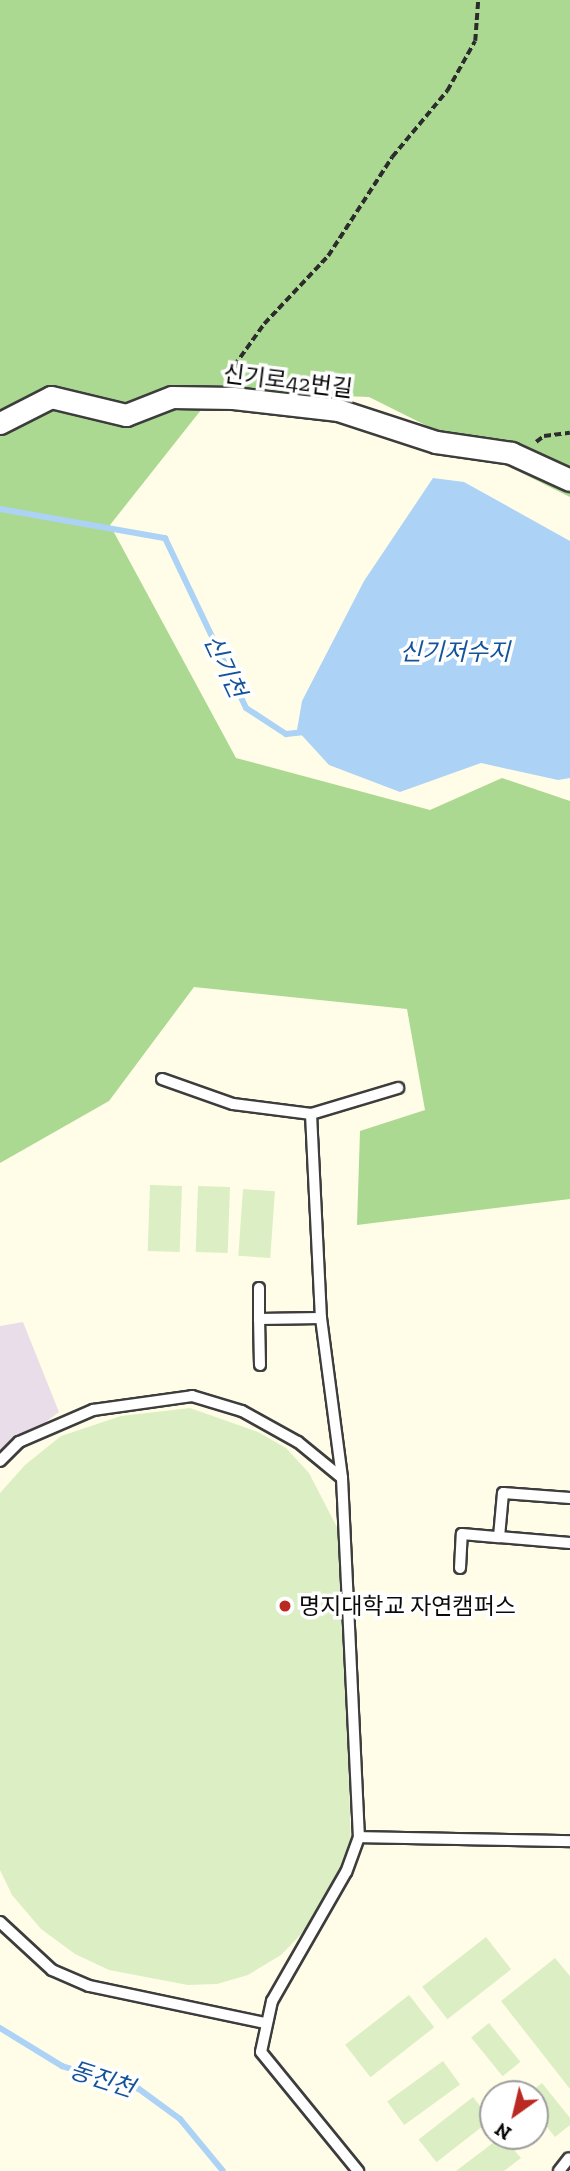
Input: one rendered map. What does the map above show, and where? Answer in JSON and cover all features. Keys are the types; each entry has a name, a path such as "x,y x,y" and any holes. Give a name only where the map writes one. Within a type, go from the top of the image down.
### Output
{"street":[{"name":"신기로42번길","path":"0,423 51,397 126,415 173,397 233,398 338,410 436,442 517,455 570,480"}],"lane":[{"path":"162,1079 233,1104 310,1114 398,1088"},
{"path":"310,1114 321,1318 342,1478 359,1837 346,1872 295,1956 264,2023 261,2052 358,2171"},
{"path":"259,1288 260,1365"},
{"path":"260,1319 321,1318"},
{"path":"0,1461 19,1442 93,1410 192,1396 242,1411 287,1435 342,1478"},
{"path":"499,1537 503,1493 570,1498"},
{"path":"460,1568 462,1534 570,1544"},
{"path":"359,1837 570,1841"},
{"path":"0,1922 52,1970 89,1986 264,2023"},
{"path":"559,2171 569,2158"}],"path":[{"path":"233,398 242,392 234,366 264,324 328,257 392,157 463,64 475,41 478,0"},
{"path":"517,455 544,436 570,433"}],"shaded area":[{"path":"23,1322 59,1412 0,1457 0,1326"}],"green space":[{"path":"0,0 570,0 570,497 369,397 216,391 110,525 236,758 430,810 502,778 570,801 570,1199 357,1225 360,1131 425,1110 407,1009 194,987 109,1101 0,1163"},
{"path":"150,1185 182,1186 180,1252 148,1251"},
{"path":"198,1186 230,1187 228,1253 196,1252"},
{"path":"243,1189 275,1191 270,1258 238,1256"},
{"path":"190,1408 258,1432 286,1448 309,1473 342,1537 351,1850 308,1927 281,1955 248,1975 217,1984 188,1985 109,1970 75,1954 41,1929 12,1895 0,1870 0,1493 25,1465 61,1436 121,1416"},
{"path":"486,1937 511,1969 447,2019 422,1987"},
{"path":"555,1958 570,1976 570,2089 501,2001"},
{"path":"409,1995 434,2027 370,2077 345,2045"},
{"path":"489,2023 520,2062 503,2076 471,2037"},
{"path":"443,2061 460,2084 404,2125 387,2102"},
{"path":"549,2092 570,2118 570,2125 555,2137 549,2130"},
{"path":"473,2097 479,2105 479,2129 436,2162 419,2139"},
{"path":"484,2150 514,2150 521,2158 504,2171 456,2171"}],"water":[{"name":"신기저수지","path":"433,478 464,482 570,541 570,778 558,780 481,763 400,792 329,765 297,730 302,701 364,581"}],"waterway":[{"name":"신기천","path":"0,509 165,538 246,708 286,734 305,732"},
{"name":"동진천","path":"0,2028 62,2066 139,2089 180,2119 223,2171"}],"place":[{"name":"명지대학교 자연캠퍼스","path":"285,1606"}]}
